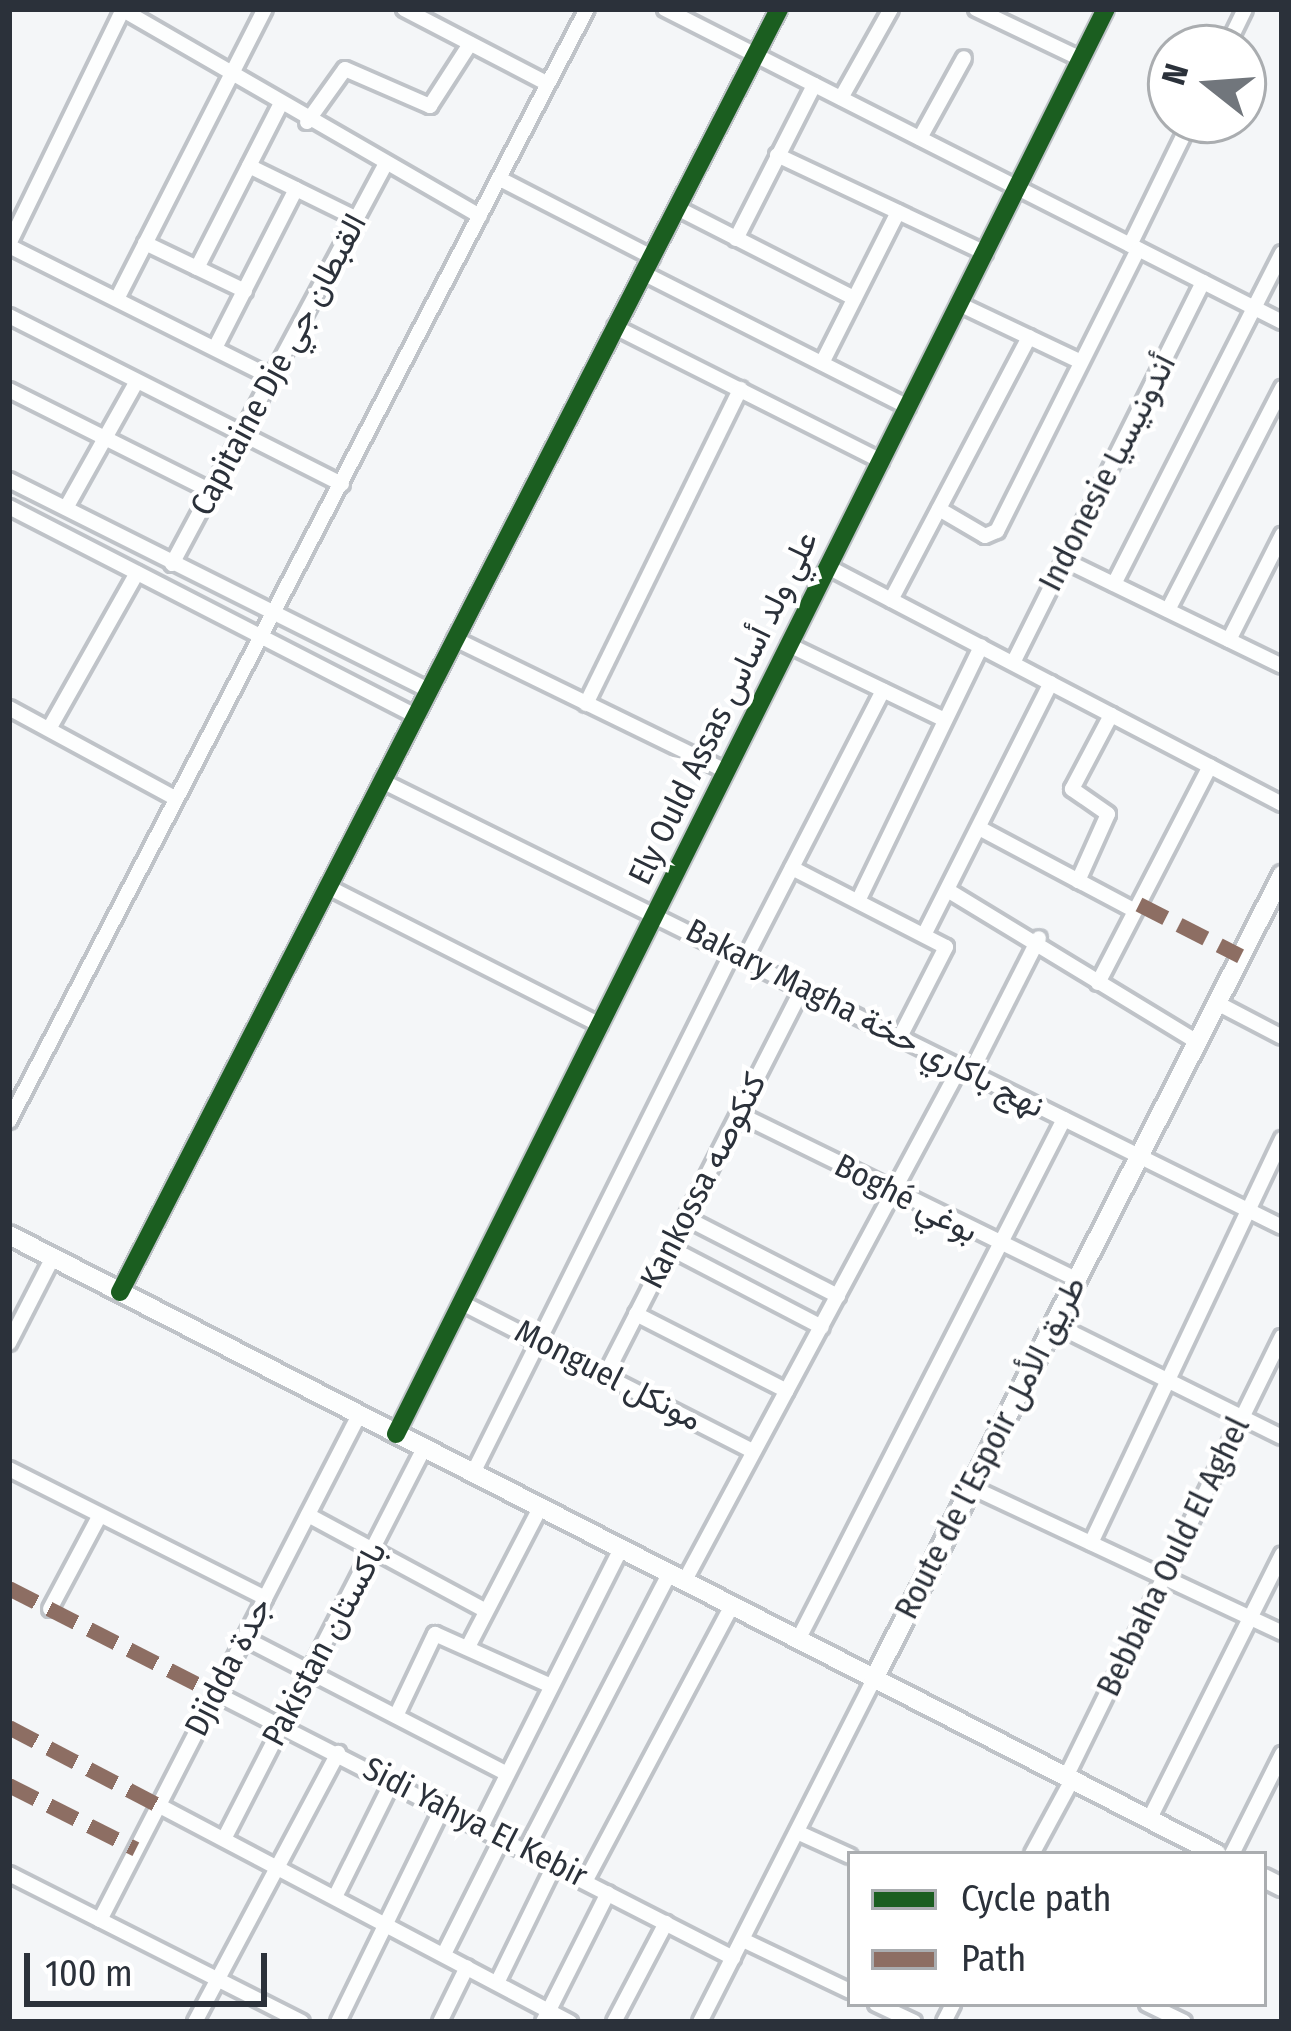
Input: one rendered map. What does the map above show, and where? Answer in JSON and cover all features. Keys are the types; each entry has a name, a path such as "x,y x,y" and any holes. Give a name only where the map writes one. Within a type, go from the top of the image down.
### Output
{"street":[{"path":"273,378 9,245 123,9 229,80 480,216"},
{"path":"117,299 265,9"},
{"path":"404,9 548,84"},
{"path":"9,1121 587,9"},
{"path":"665,9 1282,322"},
{"path":"120,1292 779,9"},
{"path":"841,98 891,9"},
{"path":"976,9 1081,59"},
{"name":"Ely Ould Assas علي ولد أساس","path":"397,1434 1106,9"},
{"path":"307,122 345,69 430,106 470,44"},
{"path":"920,138 964,58"},
{"path":"736,238 814,85"},
{"path":"196,268 279,107"},
{"path":"939,508 985,536 997,531 1081,362 1180,144"},
{"path":"778,155 985,253"},
{"name":"Capitaine Dje القبطان جي","path":"172,564 386,164"},
{"path":"249,166 357,219"},
{"path":"500,179 652,257"},
{"path":"215,348 296,189"},
{"path":"677,208 854,298"},
{"path":"822,363 898,212"},
{"path":"146,243 245,291"},
{"path":"1114,584 1282,253"},
{"path":"644,273 908,406"},
{"name":"Indonesie أندونيسيا","path":"1013,663 1204,282"},
{"path":"959,304 1081,362"},
{"path":"9,316 341,484"},
{"path":"616,327 881,460"},
{"path":"891,600 1029,337"},
{"path":"65,508 136,382"},
{"path":"1168,610 1282,388"},
{"path":"586,704 740,389"},
{"path":"9,390 213,492"},
{"path":"9,480 429,690"},
{"path":"9,507 415,716"},
{"path":"1229,640 1282,536"},
{"path":"1064,560 1282,665"},
{"path":"828,567 1282,804"},
{"path":"49,729 137,573"},
{"path":"455,639 726,771"},
{"path":"789,645 945,720"},
{"path":"858,902 981,646"},
{"path":"924,935 1051,683"},
{"path":"473,1473 738,956 792,868 883,690"},
{"path":"9,708 175,798"},
{"path":"1078,881 1108,814 1072,789 1111,715"},
{"path":"1098,983 1210,766"},
{"name":"Bakary Magha نهج باكاري حخة","path":"382,781 1282,1227"},
{"path":"981,829 1135,911"},
{"path":"792,868 946,946 900,1037"},
{"name":"Route de l’Espoir طريق الأمل","path":"700,2022 1282,874"},
{"path":"328,887 600,1025"},
{"path":"949,891 1039,938 1098,983 1197,1042"},
{"path":"527,1849 676,1578 787,1391 892,1191 1039,938"},
{"name":"Kankossa كنكوصه","path":"606,1374 802,988"},
{"path":"1216,1003 1282,1037"},
{"name":"Boghé بوغي","path":"739,1114 1000,1246 1076,1279"},
{"path":"798,1640 1064,1119"},
{"path":"1091,1543 1282,1139"},
{"path":"686,1218 838,1296"},
{"path":"9,1235 1211,1851"},
{"path":"670,1248 822,1327"},
{"path":"9,1342 52,1257"},
{"name":"Monguel مونكل","path":"462,1303 753,1451"},
{"path":"636,1314 787,1391"},
{"path":"1054,1324 1282,1437"},
{"name":"Bebbaha Ould El Aghel","path":"1033,1851 1282,1337"},
{"name":"Djidda جدة","path":"100,1920 359,1415"},
{"name":"Pakistan باكستان","path":"224,1839 424,1448"},
{"path":"9,1469 265,1598"},
{"path":"971,1487 1282,1633"},
{"path":"469,1646 540,1508"},
{"path":"50,1609 100,1515"},
{"path":"308,1515 486,1611"},
{"path":"482,1825 621,1549"},
{"path":"1149,1820 1282,1554"},
{"path":"586,1880 732,1605"},
{"path":"396,1716 432,1637 469,1646 551,1686"},
{"path":"244,1638 508,1774"},
{"name":"Sidi Yahya El Kebir","path":"215,1693 444,1804 733,1958"},
{"path":"195,2022 338,1753"},
{"path":"1234,1851 1282,1754"},
{"path":"336,1895 393,1780"},
{"path":"338,2022 444,1804"},
{"path":"158,1805 386,1921 497,1982 546,2017 570,2022"},
{"path":"797,1832 847,1855"},
{"path":"444,1954 503,1836"},
{"path":"497,1982 555,1864"},
{"path":"9,1874 302,2022"},
{"path":"546,2017 608,1893"},
{"path":"614,2022 666,1923"},
{"path":"743,1940 847,1990"},
{"path":"440,2022 467,1967"},
{"path":"882,2007 914,2022"},
{"path":"1153,2007 1182,2022"}],"marked path":[{"path":"1139,904 1241,956"},
{"path":"9,1588 215,1693"},
{"path":"9,1727 158,1805"},
{"path":"9,1785 136,1849"}],"cycle path":[{"path":"120,1292 779,9"},
{"path":"396,1434 1106,9"}]}
